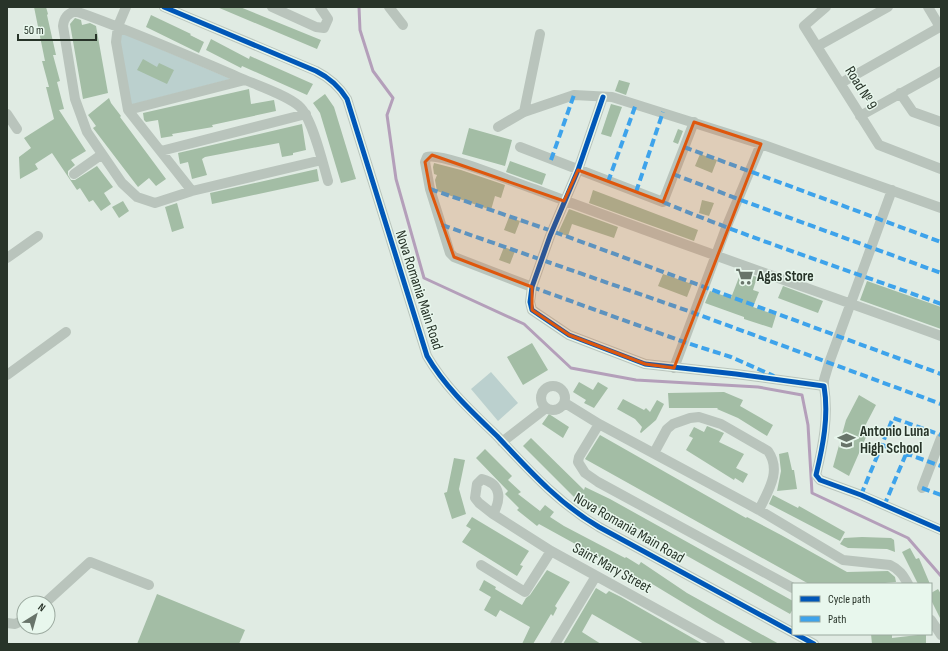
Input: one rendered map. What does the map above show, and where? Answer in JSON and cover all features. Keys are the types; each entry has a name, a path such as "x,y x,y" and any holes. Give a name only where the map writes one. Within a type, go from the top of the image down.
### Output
{"street":[{"path":"126,7 118,26 116,47 128,110 192,191"},
{"name":"Nova Romania Main Road","path":"164,7 316,71 326,76 342,90 347,98 427,356 448,387 546,489 584,518 792,632"},
{"path":"272,7 290,10 316,27 324,28 328,19 320,7"},
{"path":"389,7 403,25"},
{"name":"Road № 9","path":"826,7 805,23 804,26 880,146 941,169"},
{"path":"818,46 888,7"},
{"path":"841,83 940,27 928,7"},
{"path":"322,160 192,191 155,203 137,198 122,183 101,155 87,132 78,110 63,26 64,19 68,13 75,11 118,26 245,80 298,105 306,114 322,160 328,182"},
{"path":"524,112 540,34"},
{"path":"860,116 900,93 936,78 941,71"},
{"path":"128,110 245,80"},
{"path":"900,93 913,112 941,122"},
{"path":"498,128 524,112 574,95 612,97 761,144 941,208"},
{"path":"603,97 578,170 564,201 532,287 530,302 532,310 569,335 645,364 824,386"},
{"path":"7,114 17,129"},
{"path":"161,151 306,114"},
{"path":"520,147 663,202 694,122"},
{"path":"674,368 748,171 761,144"},
{"path":"74,174 101,155"},
{"path":"532,287 454,257 450,253 430,189 425,162 428,157 437,156 485,171 715,256 941,336"},
{"path":"892,190 825,374 824,386 827,402 826,423 816,475 820,480 861,494 941,530"},
{"path":"7,258 38,236"},
{"path":"7,375 66,332"},
{"path":"551,386 559,387 565,394 565,403 559,409 554,410 546,408 542,402 542,394 544,390 551,386"},
{"path":"565,403 599,424 759,510 843,560 890,565 901,572 907,583"},
{"path":"502,442 546,408"},
{"path":"654,453 667,429 673,424 690,418 699,417 721,424 768,451 773,458 774,465 772,483 759,510"},
{"path":"599,424 578,460 585,472 598,482 792,587"},
{"path":"922,488 941,438"},
{"name":"Saint Mary Street","path":"493,514 551,551 720,644"},
{"path":"481,566 525,592 551,551"},
{"path":"54,595 90,562 149,585"},
{"path":"555,644 596,576"},
{"path":"932,622 941,635"},
{"name":"Nova Romania Main Road","path":"798,635 814,644"}],"highlighted area":[{"path":"694,122 761,144 674,368 645,364 569,335 532,310 532,287 454,257 430,189 425,162 432,155 564,201 578,170 663,202"}],"shaded area":[{"path":"118,31 231,79 130,105"},
{"path":"491,372 518,403 498,421 471,389"}],"building":[{"path":"34,7 46,7 48,14 56,55 53,55 60,81 57,82 64,109 59,110 86,151 71,160 75,165 68,171 68,175 71,180 75,180 97,166 113,187 104,193 111,204 101,211 93,200 89,202 80,188 77,190 52,153 35,164 38,169 20,179 19,157 31,148 24,138 54,119 46,87 49,87 42,61 45,61"},
{"path":"217,7 240,7 321,40 317,49"},
{"path":"151,15 191,34 190,35 204,42 199,53 146,27"},
{"path":"75,18 81,20 82,25 90,23 96,26 108,93 83,99 70,24"},
{"path":"211,39 249,59 250,56 313,84 307,95 242,66 241,68 206,50"},
{"path":"143,59 157,67 159,63 174,70 167,84 137,70"},
{"path":"619,80 630,83 626,95 615,91"},
{"path":"249,89 251,104 274,100 276,111 212,125 213,127 172,134 173,136 161,138 158,120 146,122 144,120 143,113"},
{"path":"325,94 334,107 356,179 341,183 320,113 313,103"},
{"path":"109,98 121,116 120,117 166,179 156,186 149,178 138,187 93,128 96,126 88,115"},
{"path":"611,104 622,107 611,137 601,134"},
{"path":"302,124 306,150 293,153 293,155 282,157 279,143 205,157 202,159 207,175 192,179 188,162 180,164 178,153"},
{"path":"469,128 512,140 505,166 462,154"},
{"path":"678,129 683,131 678,144 673,142"},
{"path":"700,154 717,160 712,173 695,166"},
{"path":"510,161 546,174 542,185 506,172"},
{"path":"434,163 461,170 505,185 501,198 495,196 491,210 437,191 435,180 437,175 434,174"},
{"path":"317,169 319,181 212,204 210,193"},
{"path":"593,190 698,230 694,241 589,203"},
{"path":"702,200 714,203 709,216 699,213"},
{"path":"123,201 129,211 119,218 112,207"},
{"path":"177,203 184,228 172,232 165,207"},
{"path":"569,209 618,227 614,238 572,224 568,236 558,233"},
{"path":"509,217 520,221 515,234 504,230"},
{"path":"504,247 515,251 510,264 499,260"},
{"path":"741,272 757,277 753,290 759,292 753,307 776,315 772,328 744,319 744,317 705,303 710,291 731,298"},
{"path":"663,274 692,284 687,297 658,286"},
{"path":"867,281 941,307 941,329 860,300"},
{"path":"783,286 823,301 818,313 778,298"},
{"path":"532,343 548,370 523,385 507,357"},
{"path":"579,382 593,390 598,382 608,388 594,408 584,403 586,400 573,392"},
{"path":"724,392 743,400 740,406 773,425 767,436 738,418 717,409 718,408 669,408 668,393"},
{"path":"859,395 876,405 865,426 870,428 849,476 833,467 846,420"},
{"path":"623,399 644,410 646,408 650,412 657,400 664,404 656,420 641,433 642,427 635,419 617,409"},
{"path":"549,414 569,427 563,438 542,424"},
{"path":"707,426 724,433 719,442 744,454 736,468 748,474 743,483 735,478 734,480 686,450 693,438 689,436 694,427 704,432"},
{"path":"600,435 746,518 747,517 781,535 847,572 888,571 895,577 896,582 807,583 585,459"},
{"path":"531,438 584,490 585,487 610,499 792,600 792,611 790,614 602,508 599,508 576,495 574,497 523,446"},
{"path":"485,449 512,476 508,480 521,492 518,494 540,511 545,505 554,512 550,517 564,526 639,565 641,562 687,593 779,644 754,644 644,579 638,588 624,579 628,573 539,524 537,526 517,510 519,508 505,494 508,491 476,458"},
{"path":"788,452 792,470 794,470 797,489 777,491 781,471 779,454"},
{"path":"454,458 465,460 459,489 466,514 452,519 444,493 447,492"},
{"path":"773,495 798,508 799,506 845,532 840,541 769,504"},
{"path":"472,517 529,551 520,565 523,566 517,576 462,542 471,529 466,526"},
{"path":"844,538 891,538 894,540 895,552 887,549 848,548 840,544"},
{"path":"910,548 916,559 919,558 930,583 918,583 902,552"},
{"path":"547,570 570,582 555,606 557,608 553,616 551,614 533,644 522,644 530,627 500,610 496,617 484,610 491,597 479,590 484,580 496,587 495,589 522,605"},
{"path":"596,588 606,594 609,591 621,597 703,644 644,644 592,614 582,632 601,644 563,644"},
{"path":"938,589 941,594 941,620 932,602 932,592"},
{"path":"157,594 245,630 239,644 137,644"},
{"path":"871,635 892,635 892,638 926,635 926,643 872,644"}],"waterway":[{"path":"359,7 360,30 373,71 393,98 387,115 396,179 424,278 524,324 571,368 636,380 758,387 802,395 808,425 812,493 908,538 941,576"}],"marked path":[{"path":"551,160 574,95"},
{"path":"608,182 636,104"},
{"path":"636,192 663,112"},
{"path":"684,147 941,242"},
{"path":"673,174 941,273"},
{"path":"430,189 552,231 941,374"},
{"path":"663,202 766,242 941,304"},
{"path":"442,225 694,313 941,404"},
{"path":"532,287 684,342 731,357 774,376"},
{"path":"861,495 893,418 941,435"},
{"path":"882,445 941,466"},
{"path":"884,506 906,454"},
{"path":"922,488 941,495"}],"cycle path":[{"path":"164,7 316,71 326,76 341,90 347,99 427,356 442,378 459,398 557,497 584,518 599,527 792,632"},
{"path":"603,97 578,170 550,236 532,287 530,302 532,310 569,335 645,364 824,386 826,420 816,475 820,480 861,495 941,530"},
{"path":"797,635 814,644"}],"place":[{"name":"Agas Store","path":"744,276"},
{"name":"Antonio Luna High School","path":"847,440"}]}
